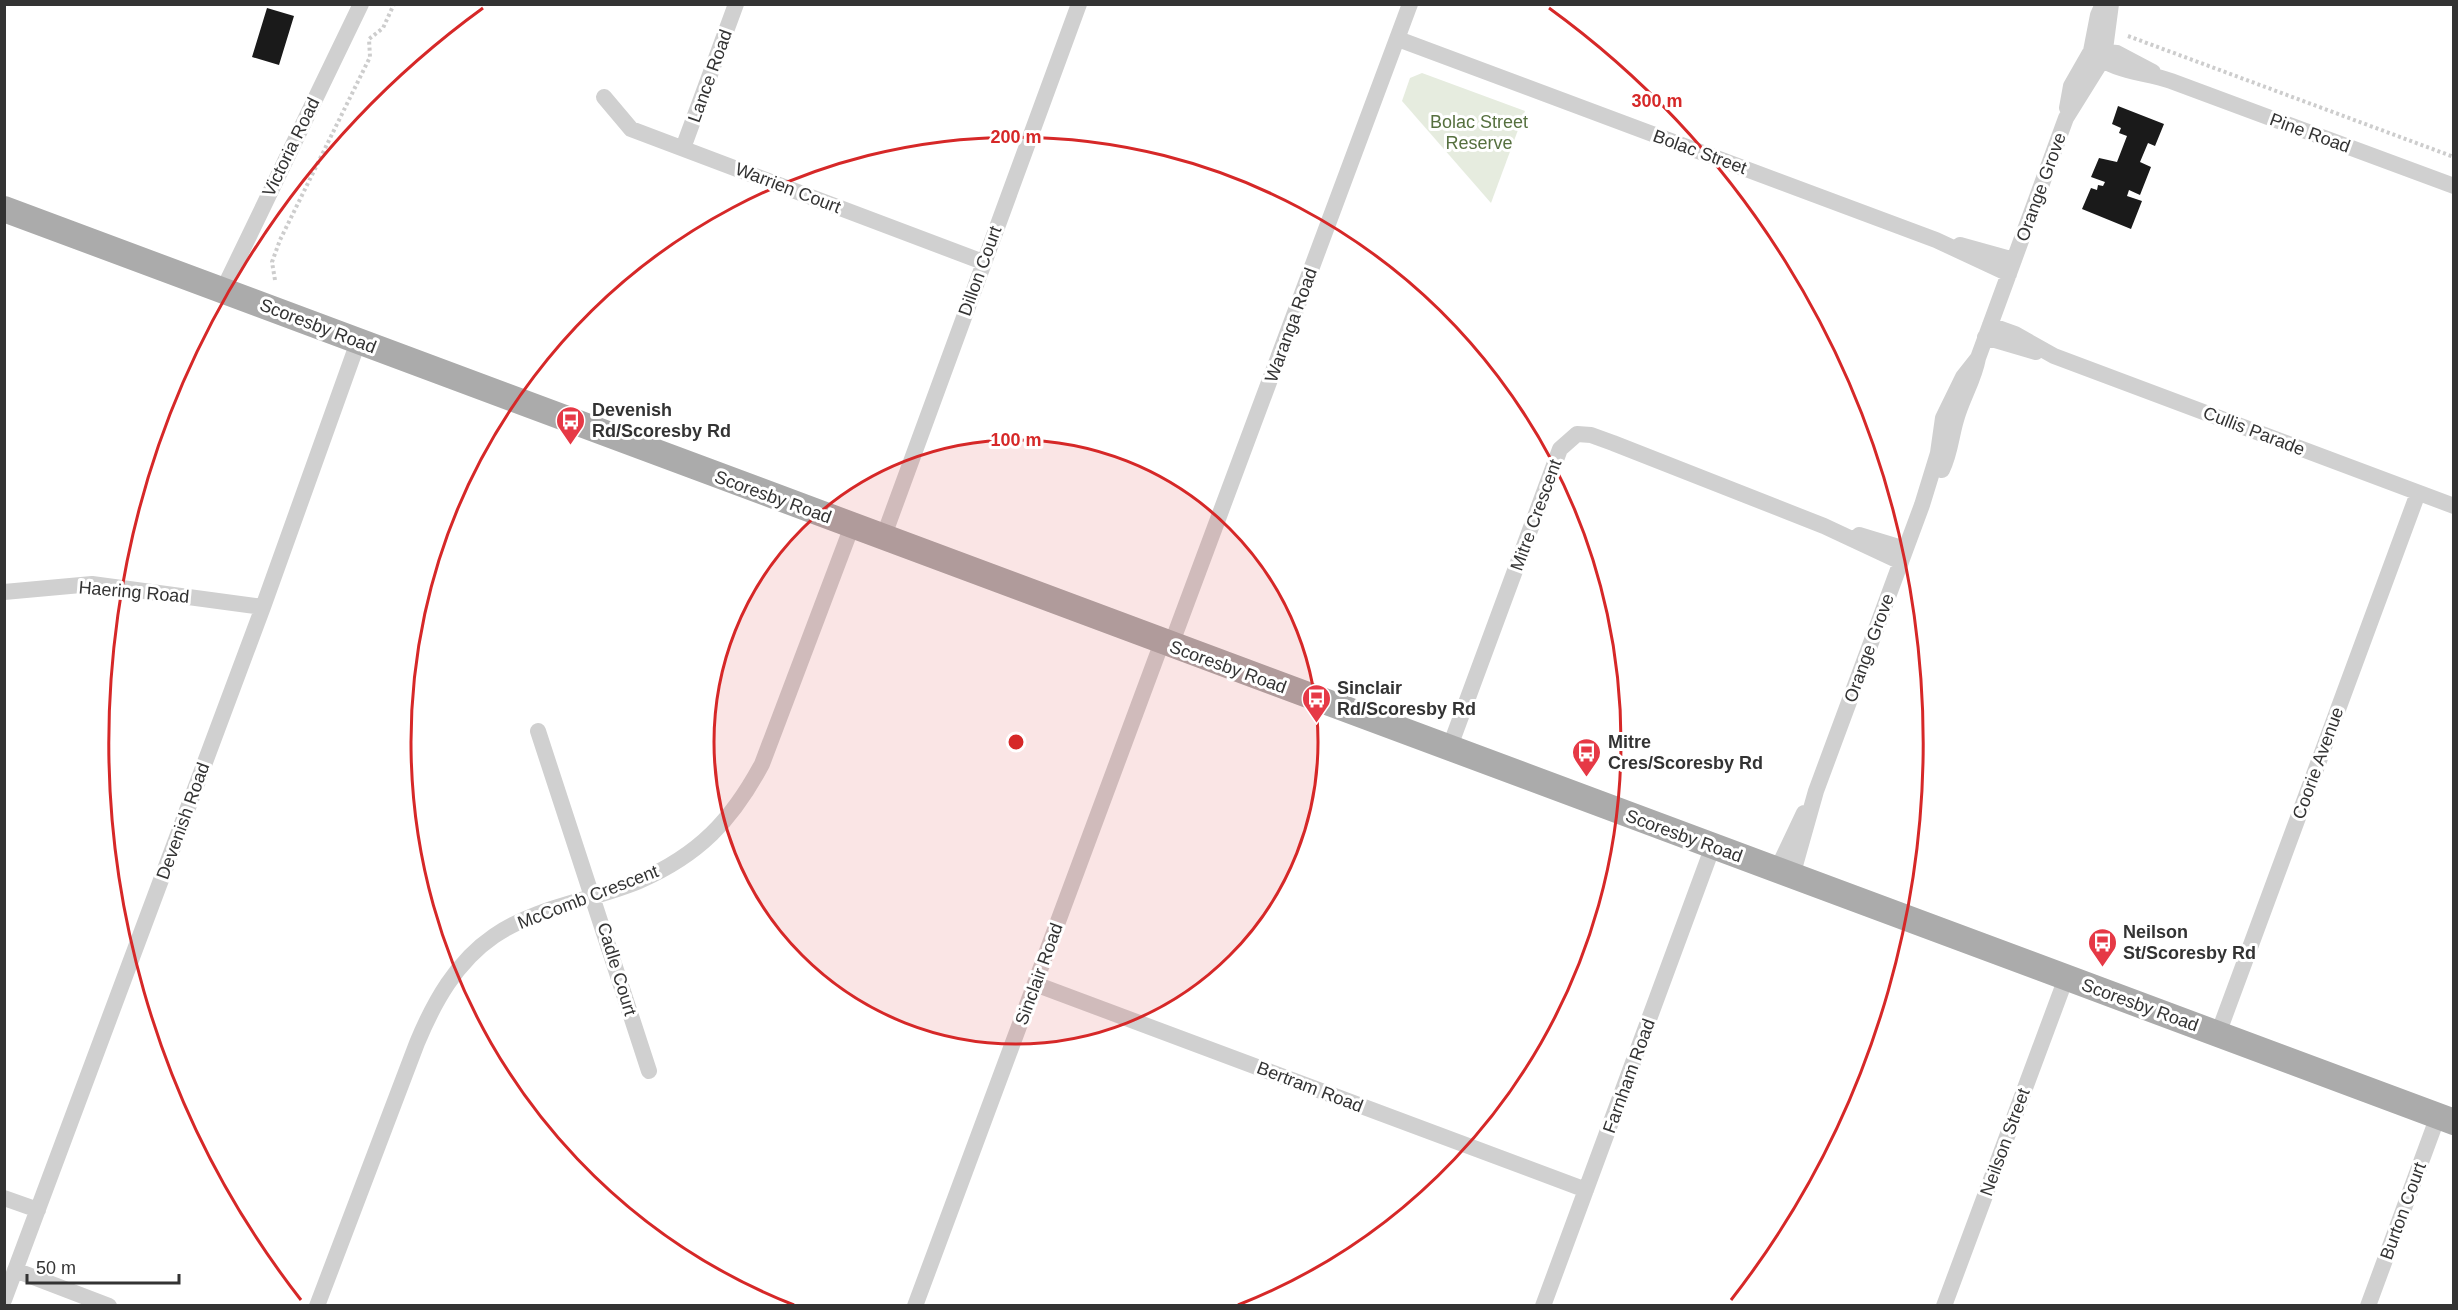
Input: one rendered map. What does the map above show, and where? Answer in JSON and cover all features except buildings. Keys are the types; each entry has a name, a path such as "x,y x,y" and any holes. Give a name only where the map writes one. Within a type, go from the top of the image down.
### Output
{"main road":[{"name":"Scoresby Road","path":"4,209 2446,1119"}],"street":[{"name":"Victoria Road","path":"223,290 361,4"},
{"name":"Lance Road","path":"683,148 736,4"},
{"name":"Dillon Court","path":"883,538 1079,4"},
{"name":"Waranga Road","path":"1167,644 1410,4"},
{"name":"Orange Grove","path":"2099,54 2098,15 2103,4"},
{"name":"Orange Grove","path":"1784,873 1922,505 1938,453 1943,418 1963,377 1977,358 2066,118 2071,86 2099,54 2111,4"},
{"name":"Bolac Street","path":"1398,39 2011,267"},
{"name":"Pine Road","path":"2099,54 2132,72 2167,79 2454,186"},
{"name":"Warrien Court","path":"604,97 631,129 983,262"},
{"name":"Cullis Parade","path":"1987,331 2010,346 2054,356 2454,506"},
{"name":"Devenish Road","path":"4,1300 263,607 357,342"},
{"name":"Mitre Crescent","path":"1449,749 1560,449 1577,434 1591,435 1613,443 1903,556"},
{"name":"Coorie Avenue","path":"2218,1034 2418,493"},
{"name":"McComb Crescent","path":"317,1305 430,1010 445,986 492,937 527,918 593,894 638,881 672,864 716,829 742,800 762,764 852,526"},
{"name":"Haering Road","path":"4,592 92,584 263,607"},
{"name":"Sinclair Road","path":"915,1305 1035,984 1167,644"},
{"name":"Cadle Court","path":"538,731 649,1071"},
{"name":"Farnham Road","path":"1543,1305 1713,846"},
{"name":"Neilson Street","path":"1944,1305 2066,978"},
{"name":"Bertram Road","path":"1035,984 1586,1190"},
{"name":"Burton Court","path":"2368,1305 2446,1119"},
{"path":"4,1198 38,1210"},
{"path":"15,1270 109,1305"}],"path":[{"path":"275,280 272,262 280,240 370,57 369,39 383,28 394,4"},
{"path":"2124,35 2454,157"}],"green space":[{"name":"Bolac Street Reserve","path":"1422,73 1525,111 1491,203 1402,101 1410,78"}],"place":[{"name":"Devenish Rd/Scoresby Rd","path":"571,446"},
{"name":"Sinclair Rd/Scoresby Rd","path":"1316,724"},
{"name":"Mitre Cres/Scoresby Rd","path":"1587,778"},
{"name":"Neilson St/Scoresby Rd","path":"2102,968"}]}
